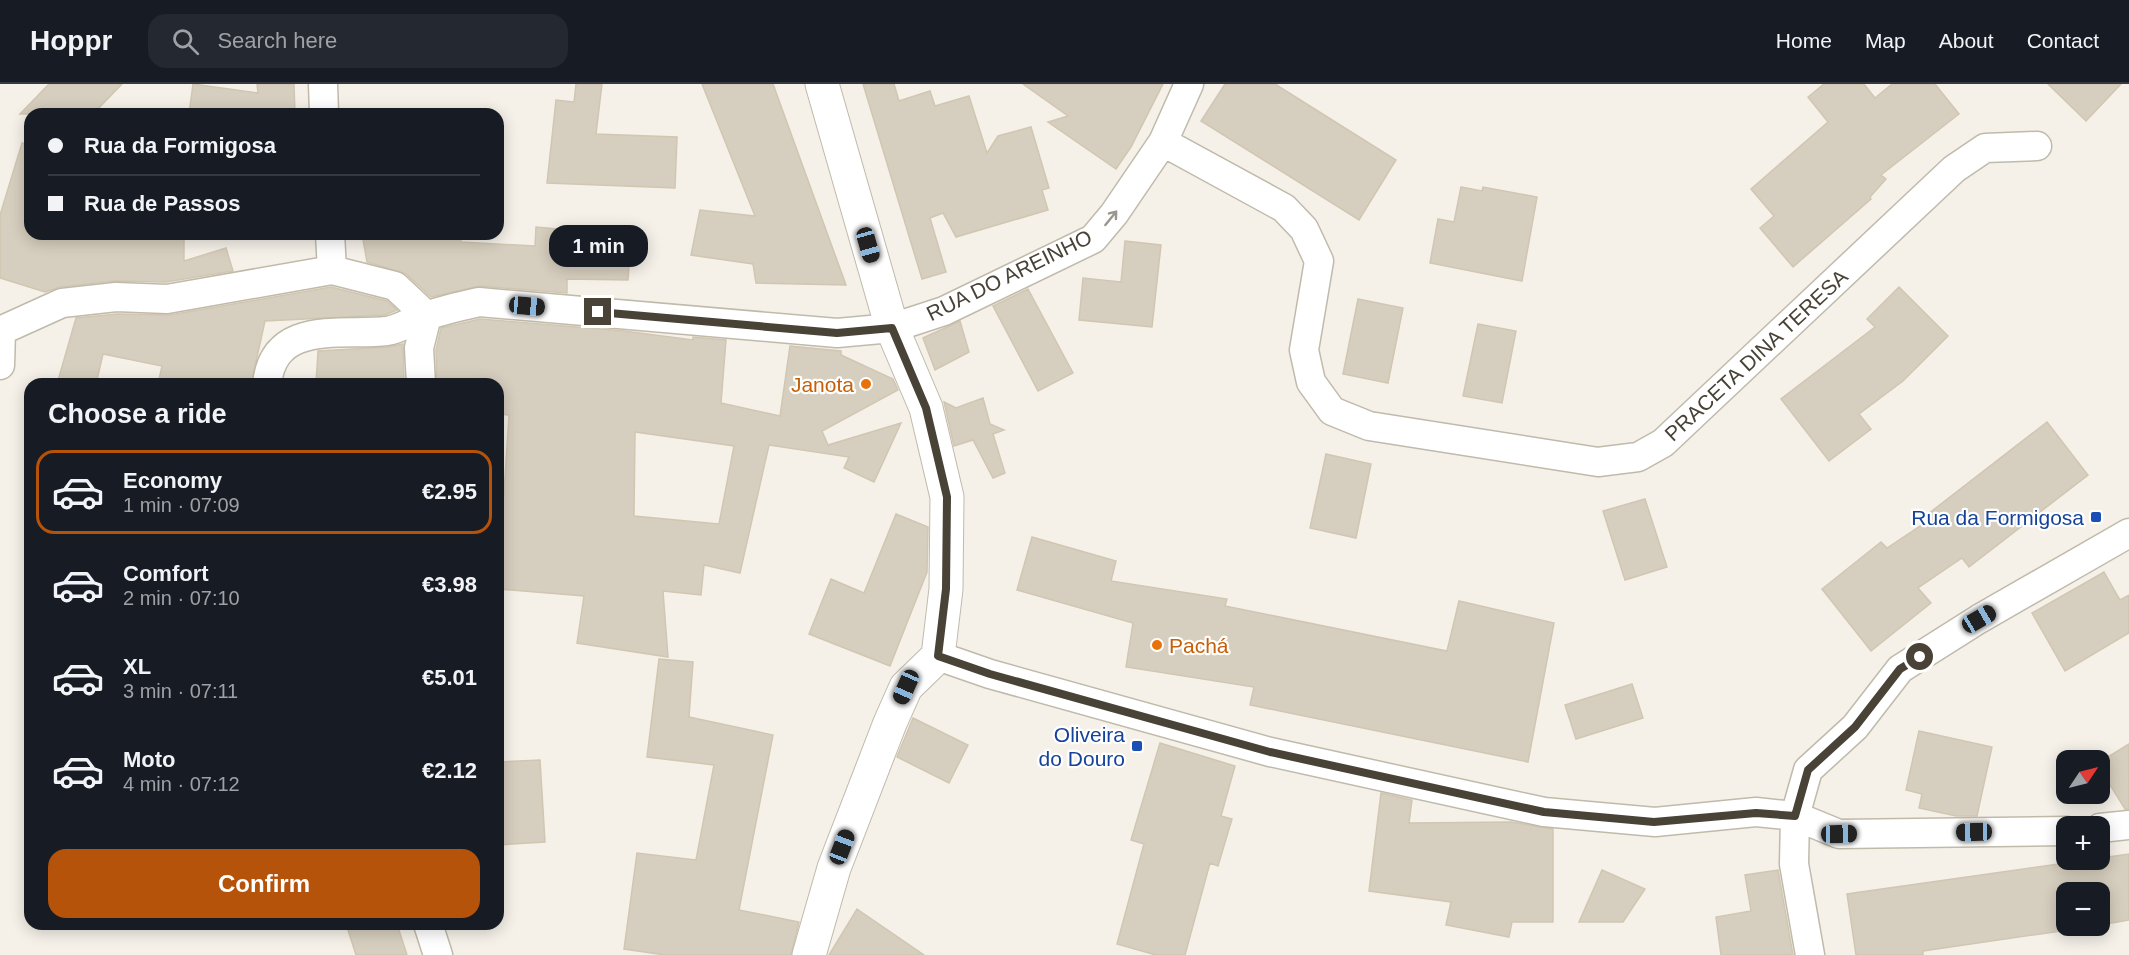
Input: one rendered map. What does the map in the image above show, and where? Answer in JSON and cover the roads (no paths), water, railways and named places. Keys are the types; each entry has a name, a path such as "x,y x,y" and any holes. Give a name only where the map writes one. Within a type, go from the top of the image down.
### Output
{"street":[{"path":"323,84 324,108"},
{"path":"809,955 834,868 890,723 906,687 938,656 946,589 947,497 926,408 892,328 822,84"},
{"name":"RUA DO AREINHO","path":"267,378 268,371 283,347 311,333 389,331 426,316 479,302 837,333 892,328 944,311 1093,239 1114,214 1163,142 1189,84"},
{"name":"PRACETA DINA TERESA","path":"1163,142 1284,208 1305,229 1319,261 1304,350 1311,382 1332,411 1369,426 1598,462 1638,457 1663,443 1954,169 1985,148 2037,146"},
{"path":"330,240 332,270"},
{"path":"0,364 0,331 62,303 116,297 167,299 332,270 394,286 426,316 419,348 421,378"},
{"path":"1809,955 1794,864 1795,816 1808,770 1855,727 1900,669 1979,619 2129,533"},
{"path":"938,656 990,674 1270,752 1544,812 1654,822 1756,813 1795,816 1839,834 2056,831"},
{"path":"2110,827 2129,825"},
{"path":"430,930 438,955"}],"place":[{"name":"Janota","path":"866,384"},
{"name":"Rua da Formigosa","path":"2096,517"},
{"name":"Pachá","path":"1157,645"},
{"name":"Oliveira do Douro","path":"1137,746"}]}
